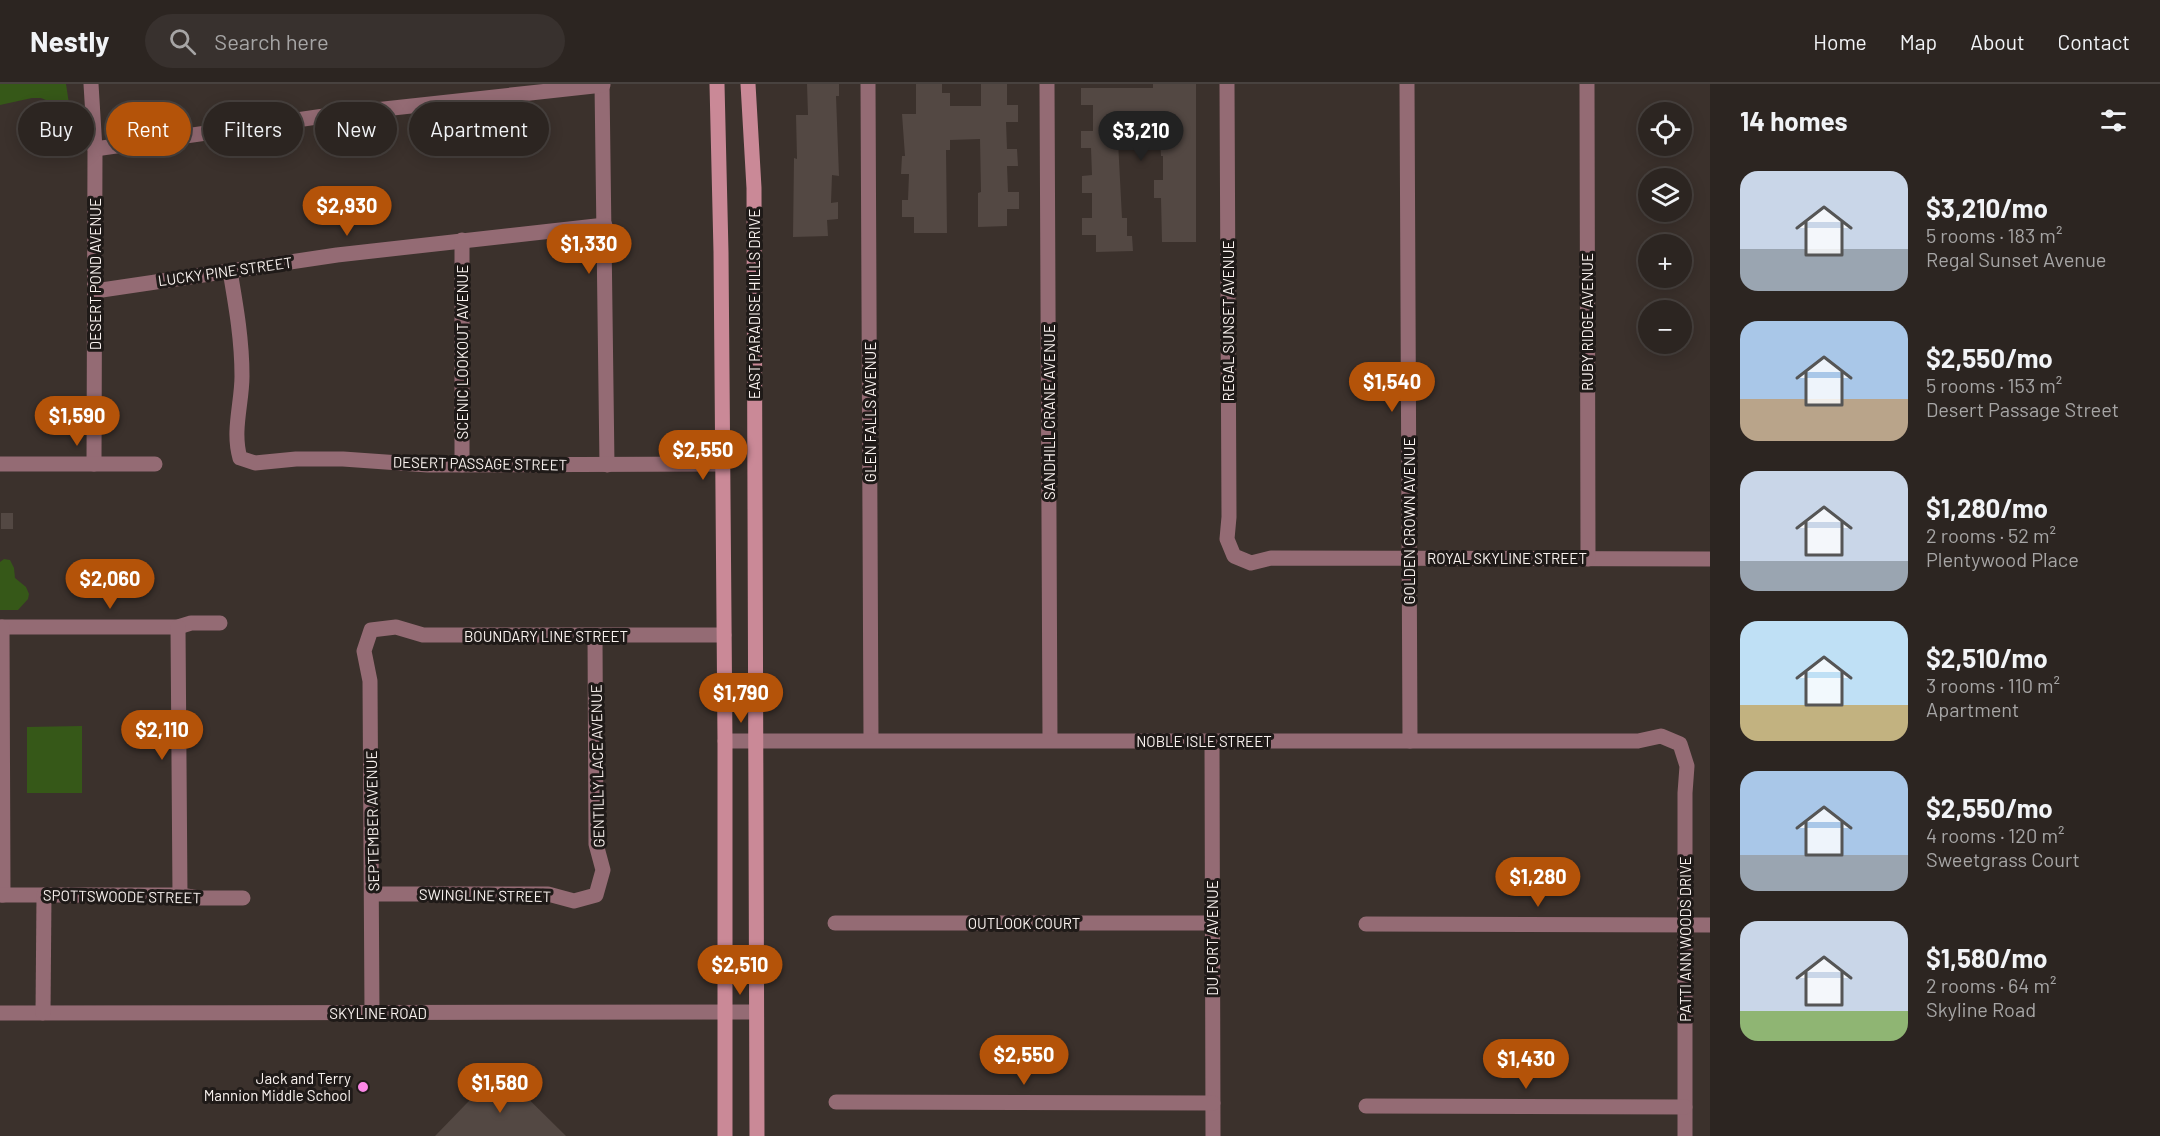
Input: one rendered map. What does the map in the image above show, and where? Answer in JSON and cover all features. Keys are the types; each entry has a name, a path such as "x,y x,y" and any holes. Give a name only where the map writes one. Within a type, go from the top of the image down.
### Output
{"main road":[{"path":"717,84 721,252 725,741 725,1136"},
{"name":"EAST PARADISE HILLS DRIVE","path":"748,84 754,188 757,1136"}],"street":[{"name":"DESERT POND AVENUE","path":"92,84 95,149 94,464"},
{"name":"GLEN FALLS AVENUE","path":"868,84 872,740"},
{"name":"SANDHILL CRANE AVENUE","path":"1047,84 1050,740"},
{"name":"REGAL SUNSET AVENUE","path":"1227,84 1229,517 1227,539 1234,556"},
{"name":"GOLDEN CROWN AVENUE","path":"1407,84 1410,741"},
{"name":"RUBY RIDGE AVENUE","path":"1587,84 1588,559"},
{"path":"95,149 338,114 602,85 607,465"},
{"name":"LUCKY PINE STREET","path":"95,291 337,255 605,225"},
{"name":"SCENIC LOOKOUT AVENUE","path":"462,240 462,465"},
{"name":"DESERT PASSAGE STREET","path":"230,271 241,347 242,378 235,444 240,458 255,463 296,459 343,459 428,465 722,464"},
{"path":"0,464 155,464"},
{"name":"ROYAL SKYLINE STREET","path":"1234,556 1251,563 1271,558 1710,559"},
{"path":"2,895 1,627 178,627 191,623 220,623"},
{"path":"178,627 180,895"},
{"name":"BOUNDARY LINE STREET","path":"371,630 396,627 423,635 724,635"},
{"name":"SEPTEMBER AVENUE","path":"371,630 364,651 370,681 372,1013"},
{"name":"GENTILLY LACE AVENUE","path":"595,636 596,844 603,870 596,895"},
{"name":"NOBLE ISLE STREET","path":"725,741 1638,741 1661,736 1680,744"},
{"name":"DU FORT AVENUE","path":"1212,741 1213,1136"},
{"name":"PATTI ANN WOODS DRIVE","path":"1680,744 1688,766 1685,793 1685,1136"},
{"name":"SWINGLINE STREET","path":"373,894 548,894 574,901 596,895"},
{"name":"SPOTTSWOODE STREET","path":"2,895 180,895 199,898 243,898"},
{"path":"43,1013 44,895"},
{"name":"OUTLOOK COURT","path":"835,923 1212,923"},
{"path":"1366,924 1710,925"},
{"name":"SKYLINE ROAD","path":"0,1012 756,1012"},
{"path":"836,1102 1213,1103"},
{"path":"1366,1106 1685,1107"}],"green space":[{"path":"0,84 66,84 69,102 51,102 41,98 32,98 0,105"},
{"path":"4,559 10,560 15,578 26,587 29,594 28,599 18,610 0,610 0,562"},
{"path":"82,726 82,793 27,793 27,727"}],"building":[{"path":"807,84 839,84 839,96 836,96 839,176 832,175 831,203 838,202 838,219 827,220 828,236 793,237 794,158 797,159 796,115 808,115"},
{"path":"916,84 942,84 942,93 950,93 950,106 981,106 981,84 1007,84 1007,105 1018,105 1018,122 1006,122 1007,149 1017,149 1018,166 1007,166 1008,192 1019,192 1019,209 1007,209 1007,226 978,227 978,193 981,192 980,139 950,140 950,150 946,150 947,233 914,233 914,217 902,217 902,200 908,200 909,174 901,174 902,156 905,156 902,114 916,114"},
{"path":"1153,84 1196,84 1196,242 1162,242 1161,198 1154,198 1154,180 1163,180 1160,139 1164,139 1163,113 1133,112 1133,122 1117,122 1122,218 1127,218 1127,236 1132,236 1133,251 1096,252 1096,235 1082,235 1082,218 1092,218 1092,193 1082,193 1082,176 1092,175 1091,148 1081,148 1081,131 1093,131 1093,105 1081,105 1081,88 1153,88"},
{"path":"1,513 13,513 13,529 1,529"},
{"path":"499,1070 566,1136 435,1136"}],"place":[{"name":"Jack and Terry Mannion Middle School","path":"363,1087"}]}
